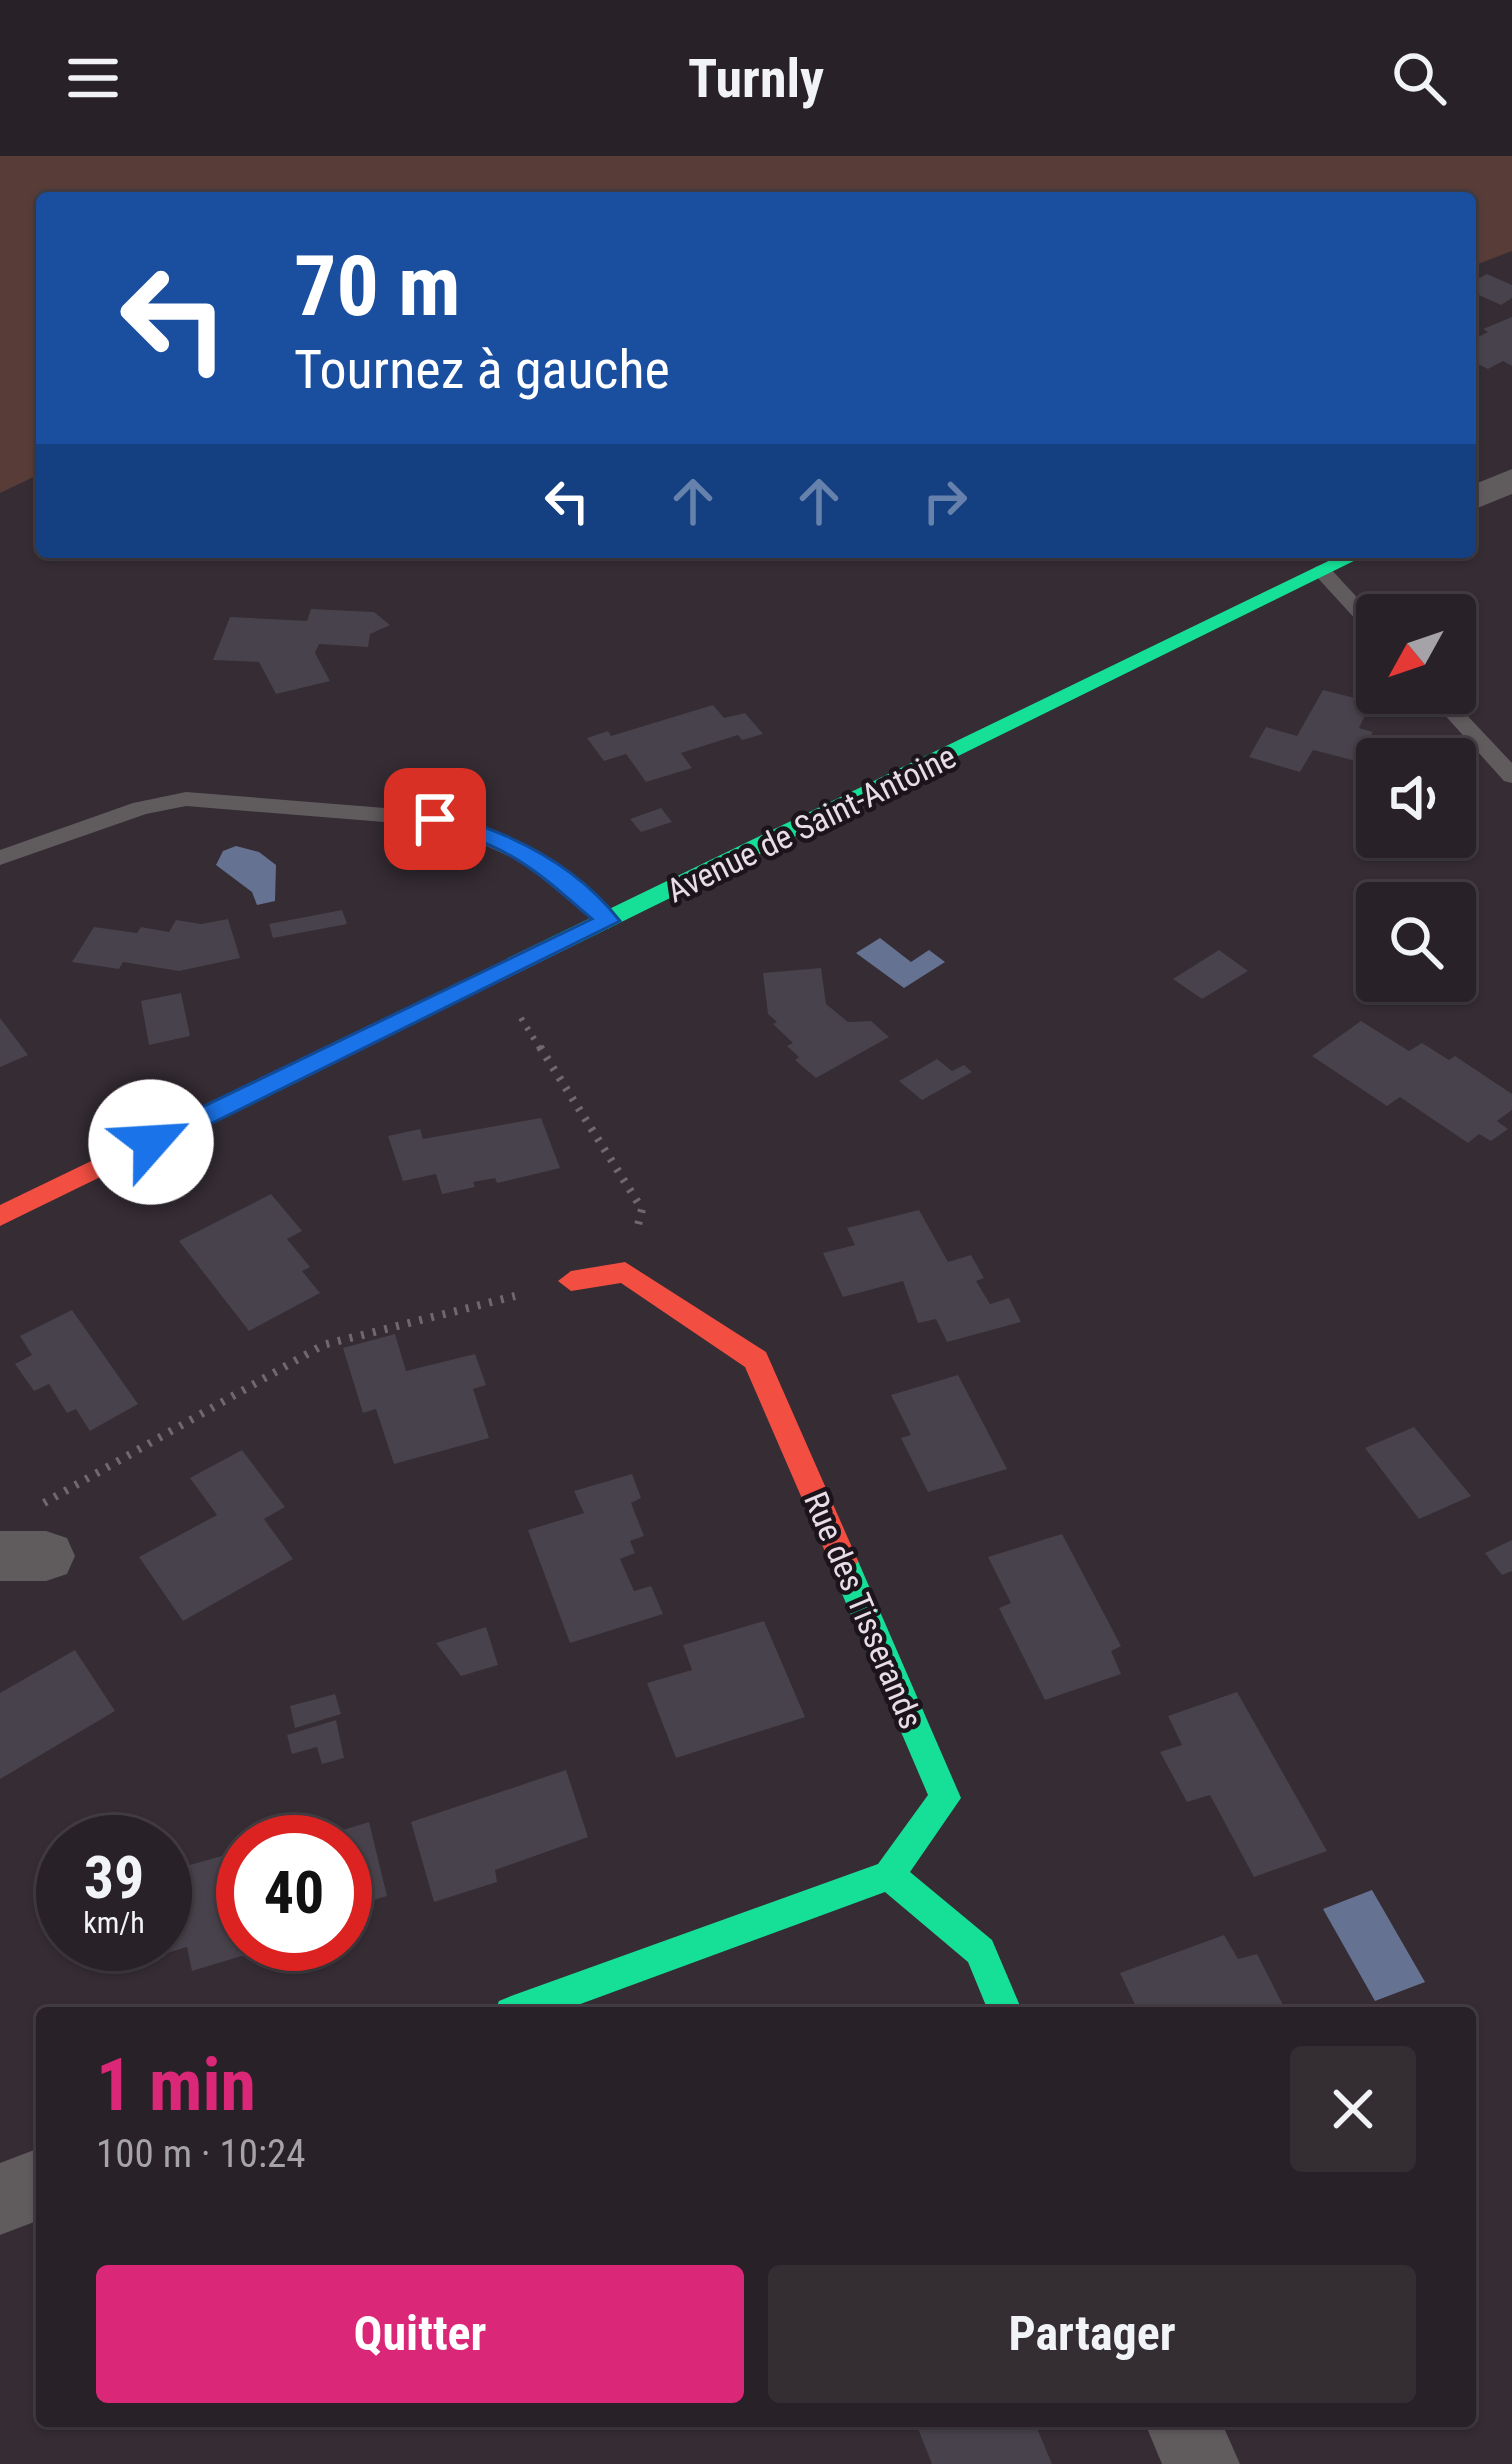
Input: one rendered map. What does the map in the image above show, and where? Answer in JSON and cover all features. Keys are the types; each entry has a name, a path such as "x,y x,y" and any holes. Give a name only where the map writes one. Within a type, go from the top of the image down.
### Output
{"street":[{"path":"1476,497 1512,480"},
{"name":"Avenue de Saint-Antoine","path":"0,1216 1349,558"},
{"path":"571,1281 625,1272"},
{"name":"Rue des Tisserands","path":"625,1272 756,1360 945,1798 889,1875"},
{"path":"527,2007 889,1875 980,1951 1003,2007"},
{"path":"0,2199 36,2185"},
{"path":"1185,2427 1201,2464"}],"lane":[{"path":"1322,571 1356,608"},
{"path":"1454,714 1512,776"},
{"path":"0,858 141,808 186,799 435,819 475,829 528,852 608,921"}],"path":[{"path":"494,976 642,1209 625,1272"},
{"path":"16,1556 46,1499 323,1345 571,1281"}],"shaded area":[{"path":"0,156 1512,156 1512,251 1476,265 1476,192 36,192 36,476 0,493"}],"water":[{"path":"236,846 259,852 276,865 275,901 257,905 252,892 216,865 223,851"},
{"path":"880,938 911,962 929,950 945,962 904,988 856,953"},
{"path":"1372,1890 1425,1982 1375,2001 1323,1909"}],"building":[{"path":"1487,274 1512,285 1512,298 1501,305 1476,294 1476,280"},
{"path":"1512,317 1512,366 1503,361 1488,369 1476,363 1476,338 1488,332 1483,329"},
{"path":"311,609 374,612 390,625 370,634 368,647 319,644 315,653 330,681 276,694 259,662 213,660 230,617 307,621"},
{"path":"1323,690 1356,698 1356,714 1365,714 1359,728 1373,732 1369,738 1356,738 1356,761 1313,750 1300,772 1249,757 1266,727 1297,736"},
{"path":"713,705 724,718 745,713 763,734 742,740 738,735 681,753 692,768 646,782 626,754 604,761 587,738 608,731 611,736"},
{"path":"661,808 672,822 641,832 630,819"},
{"path":"342,910 347,924 273,938 269,924"},
{"path":"228,919 240,958 179,971 123,962 119,969 72,962 94,927 169,932 176,920 201,924"},
{"path":"1219,950 1248,971 1202,999 1173,979"},
{"path":"821,968 826,1004 848,1022 871,1021 889,1037 816,1078 795,1060 799,1057 787,1046 793,1043 773,1024 777,1022 768,1014 763,973"},
{"path":"181,993 190,1036 149,1045 141,1001"},
{"path":"0,1018 28,1055 0,1067"},
{"path":"1361,1021 1409,1051 1422,1043 1449,1060 1455,1056 1512,1094 1512,1110 1497,1121 1508,1129 1491,1141 1479,1134 1468,1143 1400,1097 1387,1106 1312,1056"},
{"path":"937,1059 952,1071 964,1065 972,1072 922,1100 899,1081"},
{"path":"541,1118 560,1168 497,1183 495,1178 473,1182 475,1187 442,1194 436,1174 403,1181 388,1136 420,1129 423,1139"},
{"path":"271,1194 302,1231 287,1239 310,1267 302,1271 320,1293 249,1331 179,1241"},
{"path":"919,1210 948,1262 971,1255 984,1278 976,1281 990,1304 1009,1298 1021,1322 947,1342 936,1319 918,1323 903,1281 843,1297 823,1253 855,1245 847,1228"},
{"path":"72,1310 138,1404 90,1431 76,1409 67,1413 49,1384 34,1391 15,1364 32,1355 20,1336"},
{"path":"395,1334 406,1371 475,1354 486,1385 473,1389 489,1438 394,1464 376,1409 363,1413 343,1348"},
{"path":"958,1375 1007,1469 928,1492 901,1438 911,1435 891,1395"},
{"path":"1414,1427 1471,1496 1419,1519 1365,1448"},
{"path":"242,1450 285,1507 264,1519 293,1559 183,1621 139,1557 217,1515 190,1478"},
{"path":"632,1474 641,1498 631,1503 644,1536 630,1541 635,1553 620,1559 634,1591 651,1586 663,1614 570,1643 528,1530 584,1513 574,1491"},
{"path":"1062,1534 1121,1646 1111,1651 1121,1674 1045,1700 999,1608 1011,1603 988,1557"},
{"path":"1512,1540 1512,1571 1502,1575 1485,1553"},
{"path":"764,1621 805,1717 676,1758 647,1683 692,1670 683,1645"},
{"path":"486,1627 498,1665 461,1676 436,1643"},
{"path":"75,1650 115,1711 0,1779 0,1693"},
{"path":"1237,1692 1327,1851 1254,1877 1210,1795 1187,1802 1160,1752 1182,1745 1168,1716"},
{"path":"335,1694 341,1714 295,1728 290,1706"},
{"path":"336,1720 344,1758 322,1764 317,1747 292,1754 287,1735"},
{"path":"566,1770 588,1837 495,1870 497,1882 434,1902 411,1822"},
{"path":"372,1834 387,1896 372,1901"},
{"path":"216,1858 216,1964 192,1971 192,1864"},
{"path":"1224,1935 1238,1959 1257,1954 1284,2007 1136,2007 1120,1973"},
{"path":"917,2427 1037,2427 1052,2464 932,2464"}],"traffic: fast":[{"path":"516,964 1350,558"},
{"path":"843,1561 945,1798 889,1875 980,1951 1003,2007"},
{"path":"527,2007 889,1875"}],"traffic: jam":[{"path":"0,1216 516,964"},
{"path":"571,1281 625,1272 756,1360 843,1561"}],"route":[{"path":"151,1142 608,921 528,852 475,829 435,819"}]}
